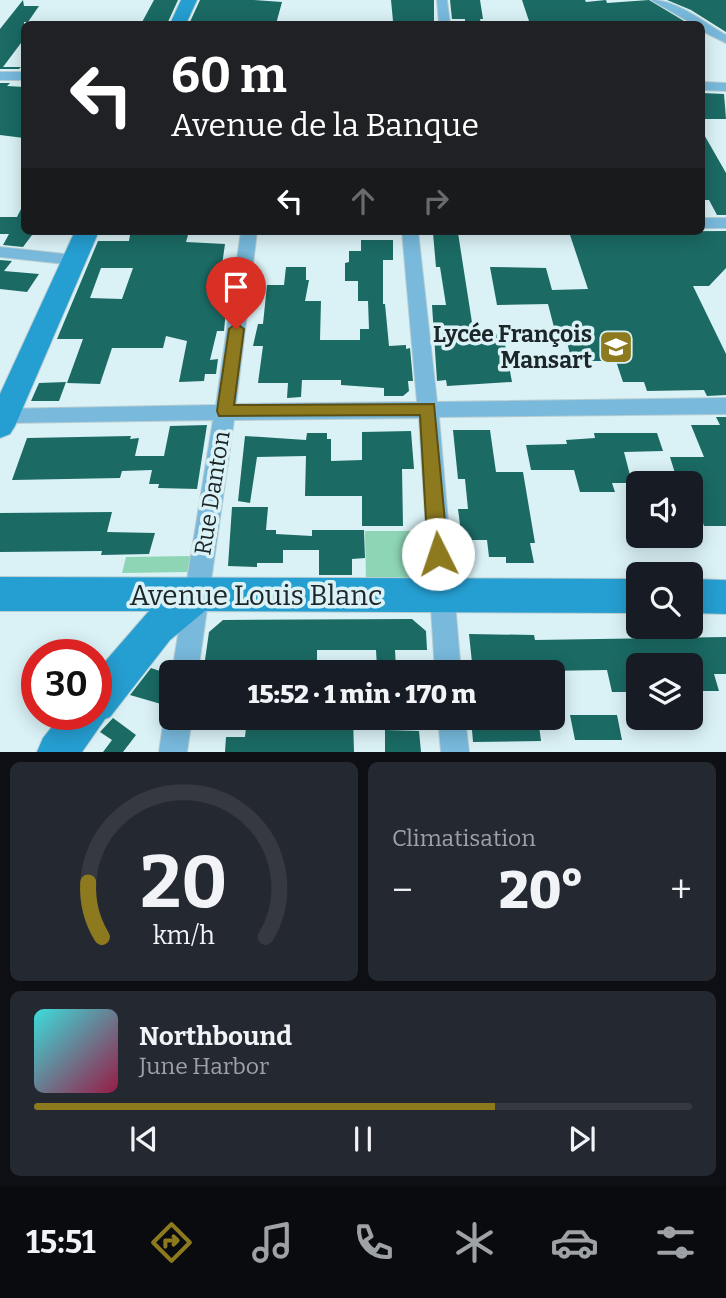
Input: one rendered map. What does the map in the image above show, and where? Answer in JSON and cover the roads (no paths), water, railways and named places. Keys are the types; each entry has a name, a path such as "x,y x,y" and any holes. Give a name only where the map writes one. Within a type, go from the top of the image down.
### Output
{"main road":[{"path":"179,21 189,0"},
{"path":"3,421 85,235"},
{"name":"Avenue Louis Blanc","path":"0,594 195,597 626,596"},
{"path":"112,683 157,626 195,597"},
{"path":"703,597 726,597"},
{"path":"57,752 74,730"}],"street":[{"path":"442,0 445,21"},
{"path":"656,0 694,21"},
{"path":"705,27 726,40"},
{"path":"0,76 21,76"},
{"path":"705,86 726,87"},
{"path":"705,223 726,223"},
{"name":"Rue Danton","path":"187,660 225,411 248,235"},
{"path":"410,235 428,408 447,660"},
{"path":"0,252 74,260"},
{"path":"3,421 225,411 726,406"},
{"path":"173,752 176,730"},
{"path":"453,730 455,752"}],"place":[{"name":"Lycée François Mansart","path":"616,347"}]}
